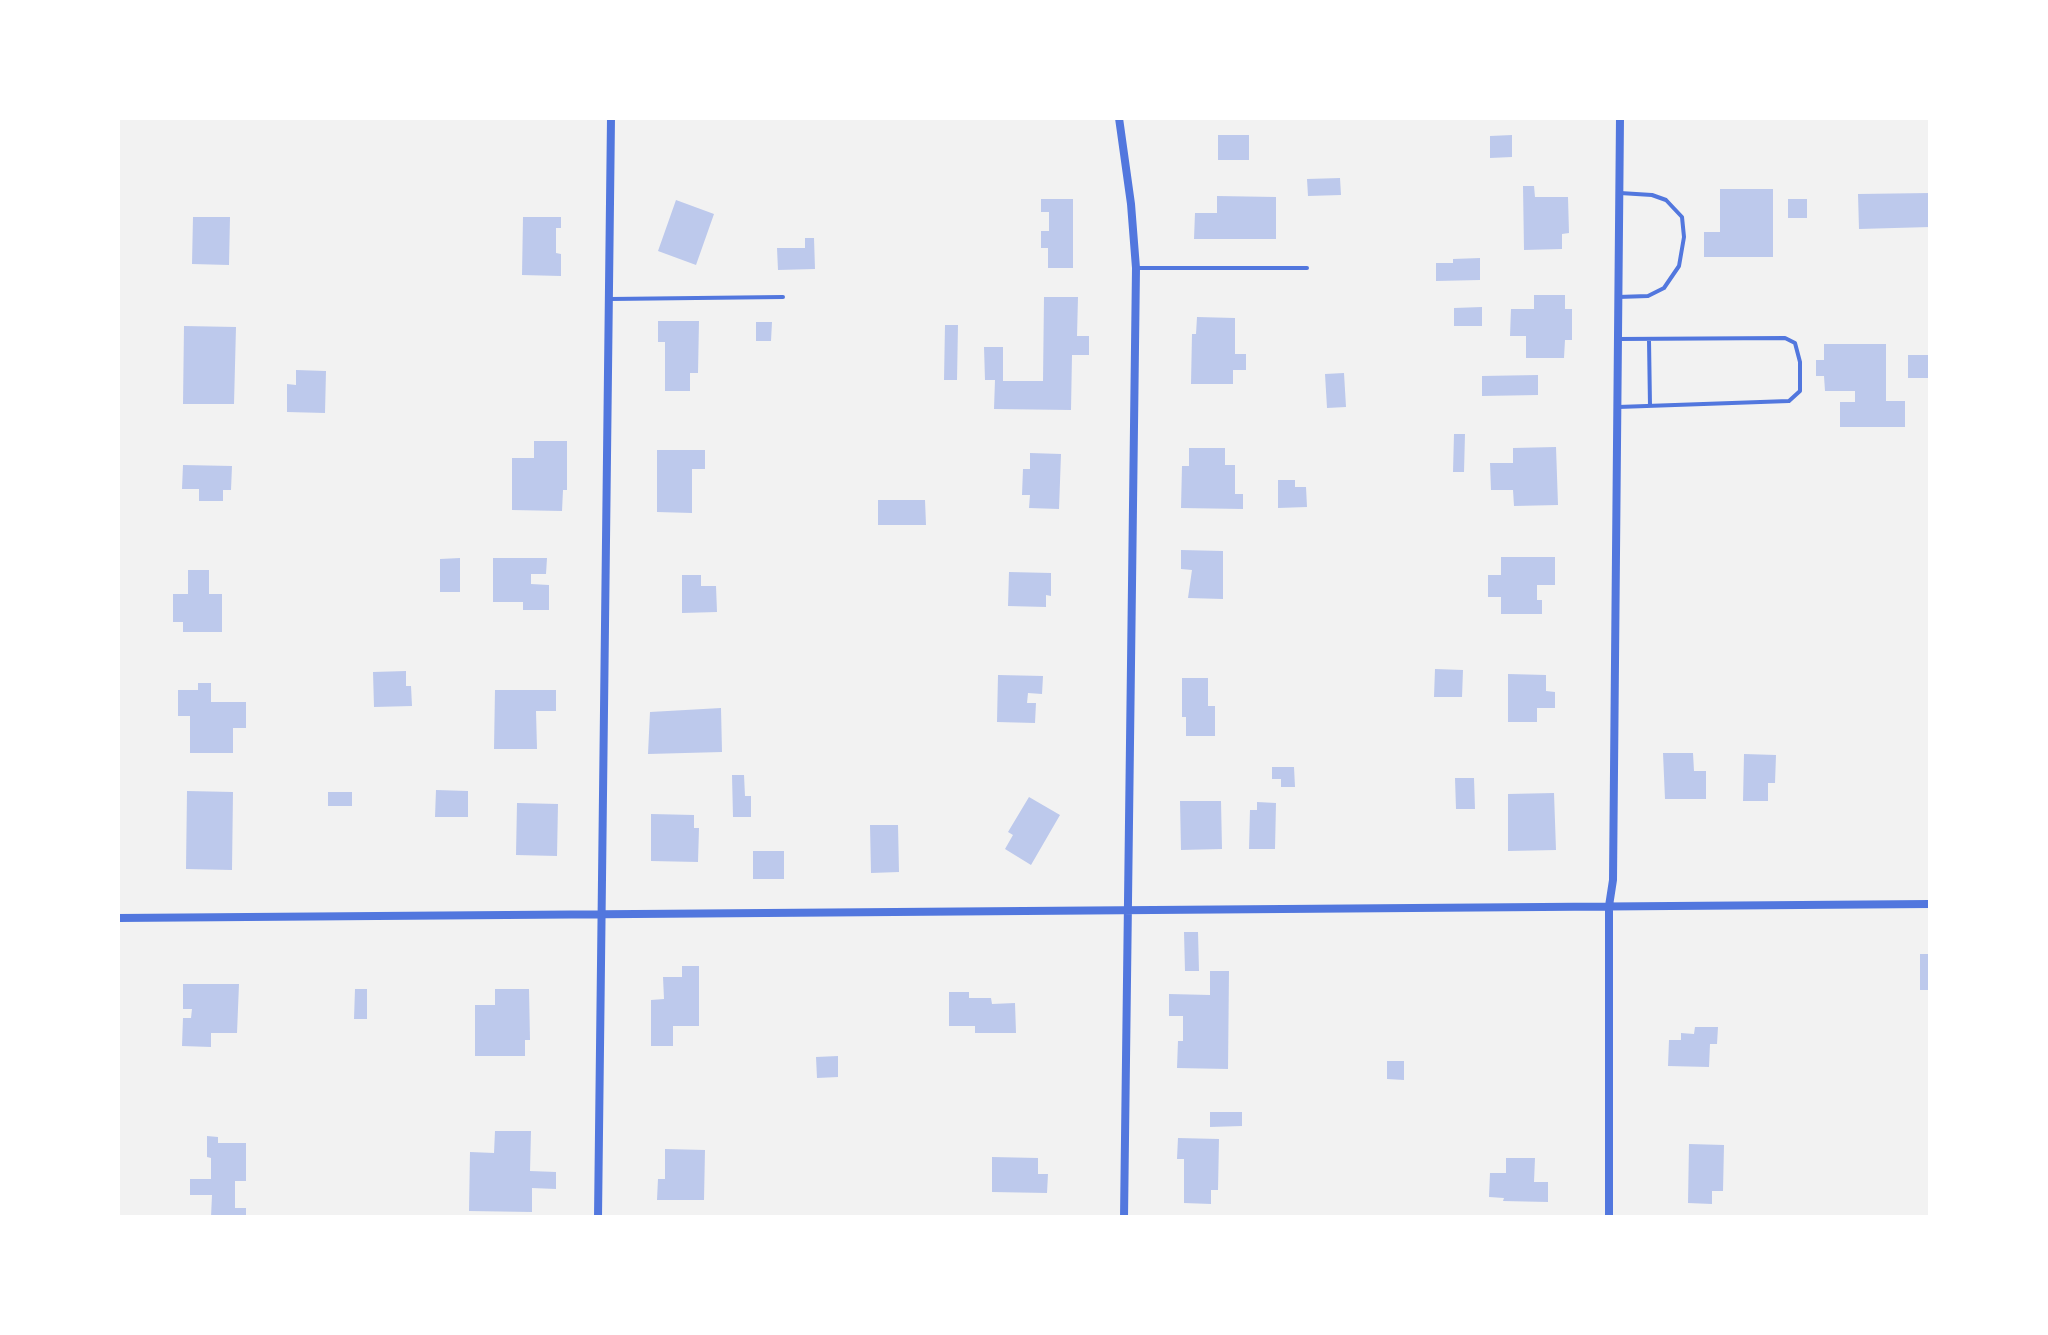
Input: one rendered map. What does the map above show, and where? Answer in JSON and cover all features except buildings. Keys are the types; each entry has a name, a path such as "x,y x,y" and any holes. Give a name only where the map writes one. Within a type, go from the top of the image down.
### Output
{"street":[{"path":"598,1217 611,118"},
{"path":"1119,118 1136,268 1124,1217"},
{"path":"1609,1217 1609,906 1613,880 1620,118"},
{"path":"118,918 1930,904"}],"lane":[{"path":"1618,297 1648,296 1664,288 1679,266 1684,237 1682,217 1666,200 1652,195 1619,193"},
{"path":"1136,268 1307,268"},
{"path":"610,299 783,297"},
{"path":"1617,407 1789,401 1800,391 1800,362 1795,343 1785,338 1618,339"},
{"path":"1649,339 1650,406"}]}
